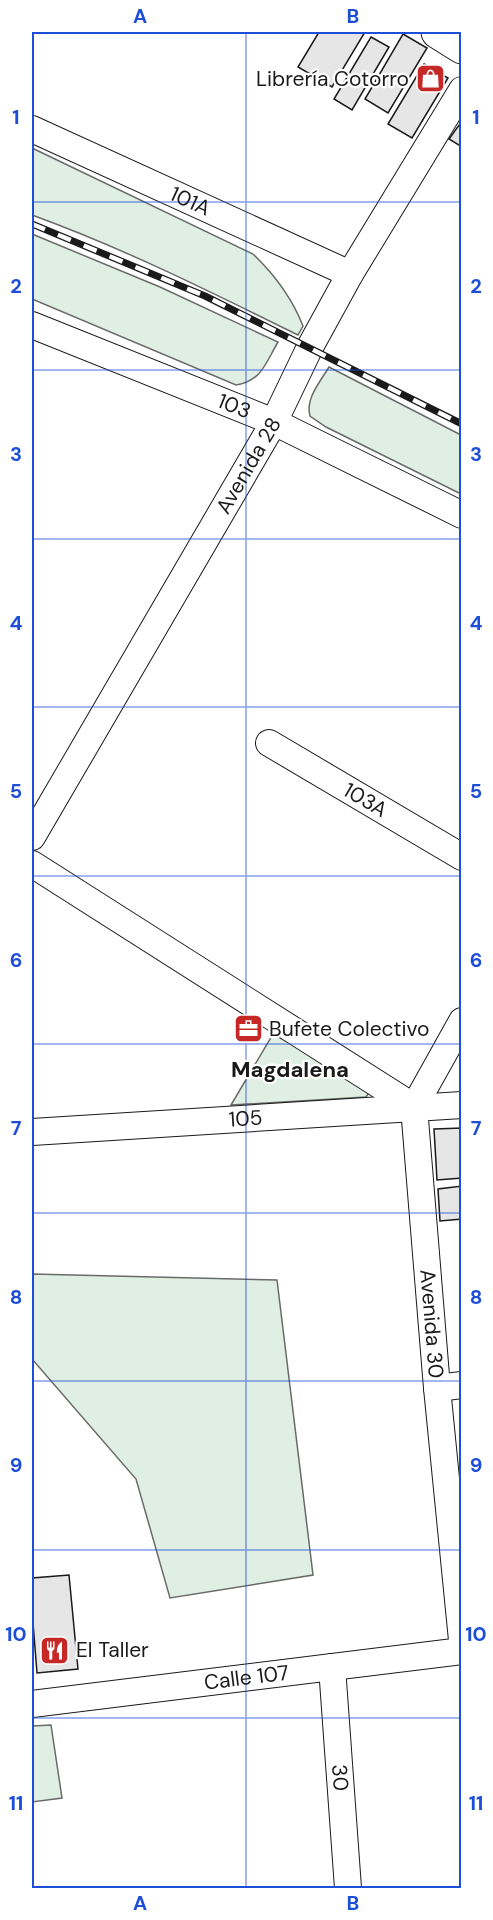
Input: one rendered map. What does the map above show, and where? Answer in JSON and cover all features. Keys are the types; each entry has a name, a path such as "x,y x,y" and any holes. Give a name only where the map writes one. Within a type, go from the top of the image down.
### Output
{"main road":[{"path":"438,32 462,47"}],"street":[{"name":"Avenida 28","path":"32,837 274,422 310,347 350,274 462,90"},
{"name":"101A","path":"32,129 350,274"},
{"name":"103","path":"32,325 274,422 462,515"},
{"name":"103A","path":"269,743 462,857"},
{"path":"32,864 414,1107 462,1021"},
{"name":"105","path":"32,1132 462,1105"},
{"name":"Avenida 30","path":"414,1107 449,1387 462,1640"},
{"name":"Calle 107","path":"32,1704 462,1651"},
{"name":"30","path":"332,1667 348,1888"}],"green space":[{"path":"32,148 253,254 269,270 294,306 303,326 298,335 133,256 32,215"},
{"path":"32,234 160,287 278,342 258,375 245,383 236,385 32,299"},
{"path":"329,367 461,435 461,494 326,427 310,416 311,397"},
{"path":"273,1034 364,1083 371,1090 366,1097 231,1105"},
{"path":"32,1274 277,1280 313,1575 170,1598 136,1479 32,1359"},
{"path":"51,1725 62,1798 32,1802 32,1726"}],"building":[{"path":"319,32 365,32 332,87 298,67"},
{"path":"403,34 427,48 388,113 365,99"},
{"path":"371,37 389,47 352,110 334,99"},
{"path":"424,64 448,78 412,138 388,124"},
{"path":"462,121 462,147 449,139"},
{"path":"462,1128 462,1178 437,1180 434,1129"},
{"path":"462,1186 462,1219 440,1221 438,1189"},
{"path":"69,1575 78,1669 37,1673 32,1578"}],"railway":[{"path":"32,224 205,296 462,424"}],"place":[{"name":"Librería Cotorro","path":"430,79"},
{"name":"Bufete Colectivo","path":"248,1029"},
{"name":"El Taller","path":"55,1650"}],"district":[{"name":"Magdalena","path":"290,1069"}]}
